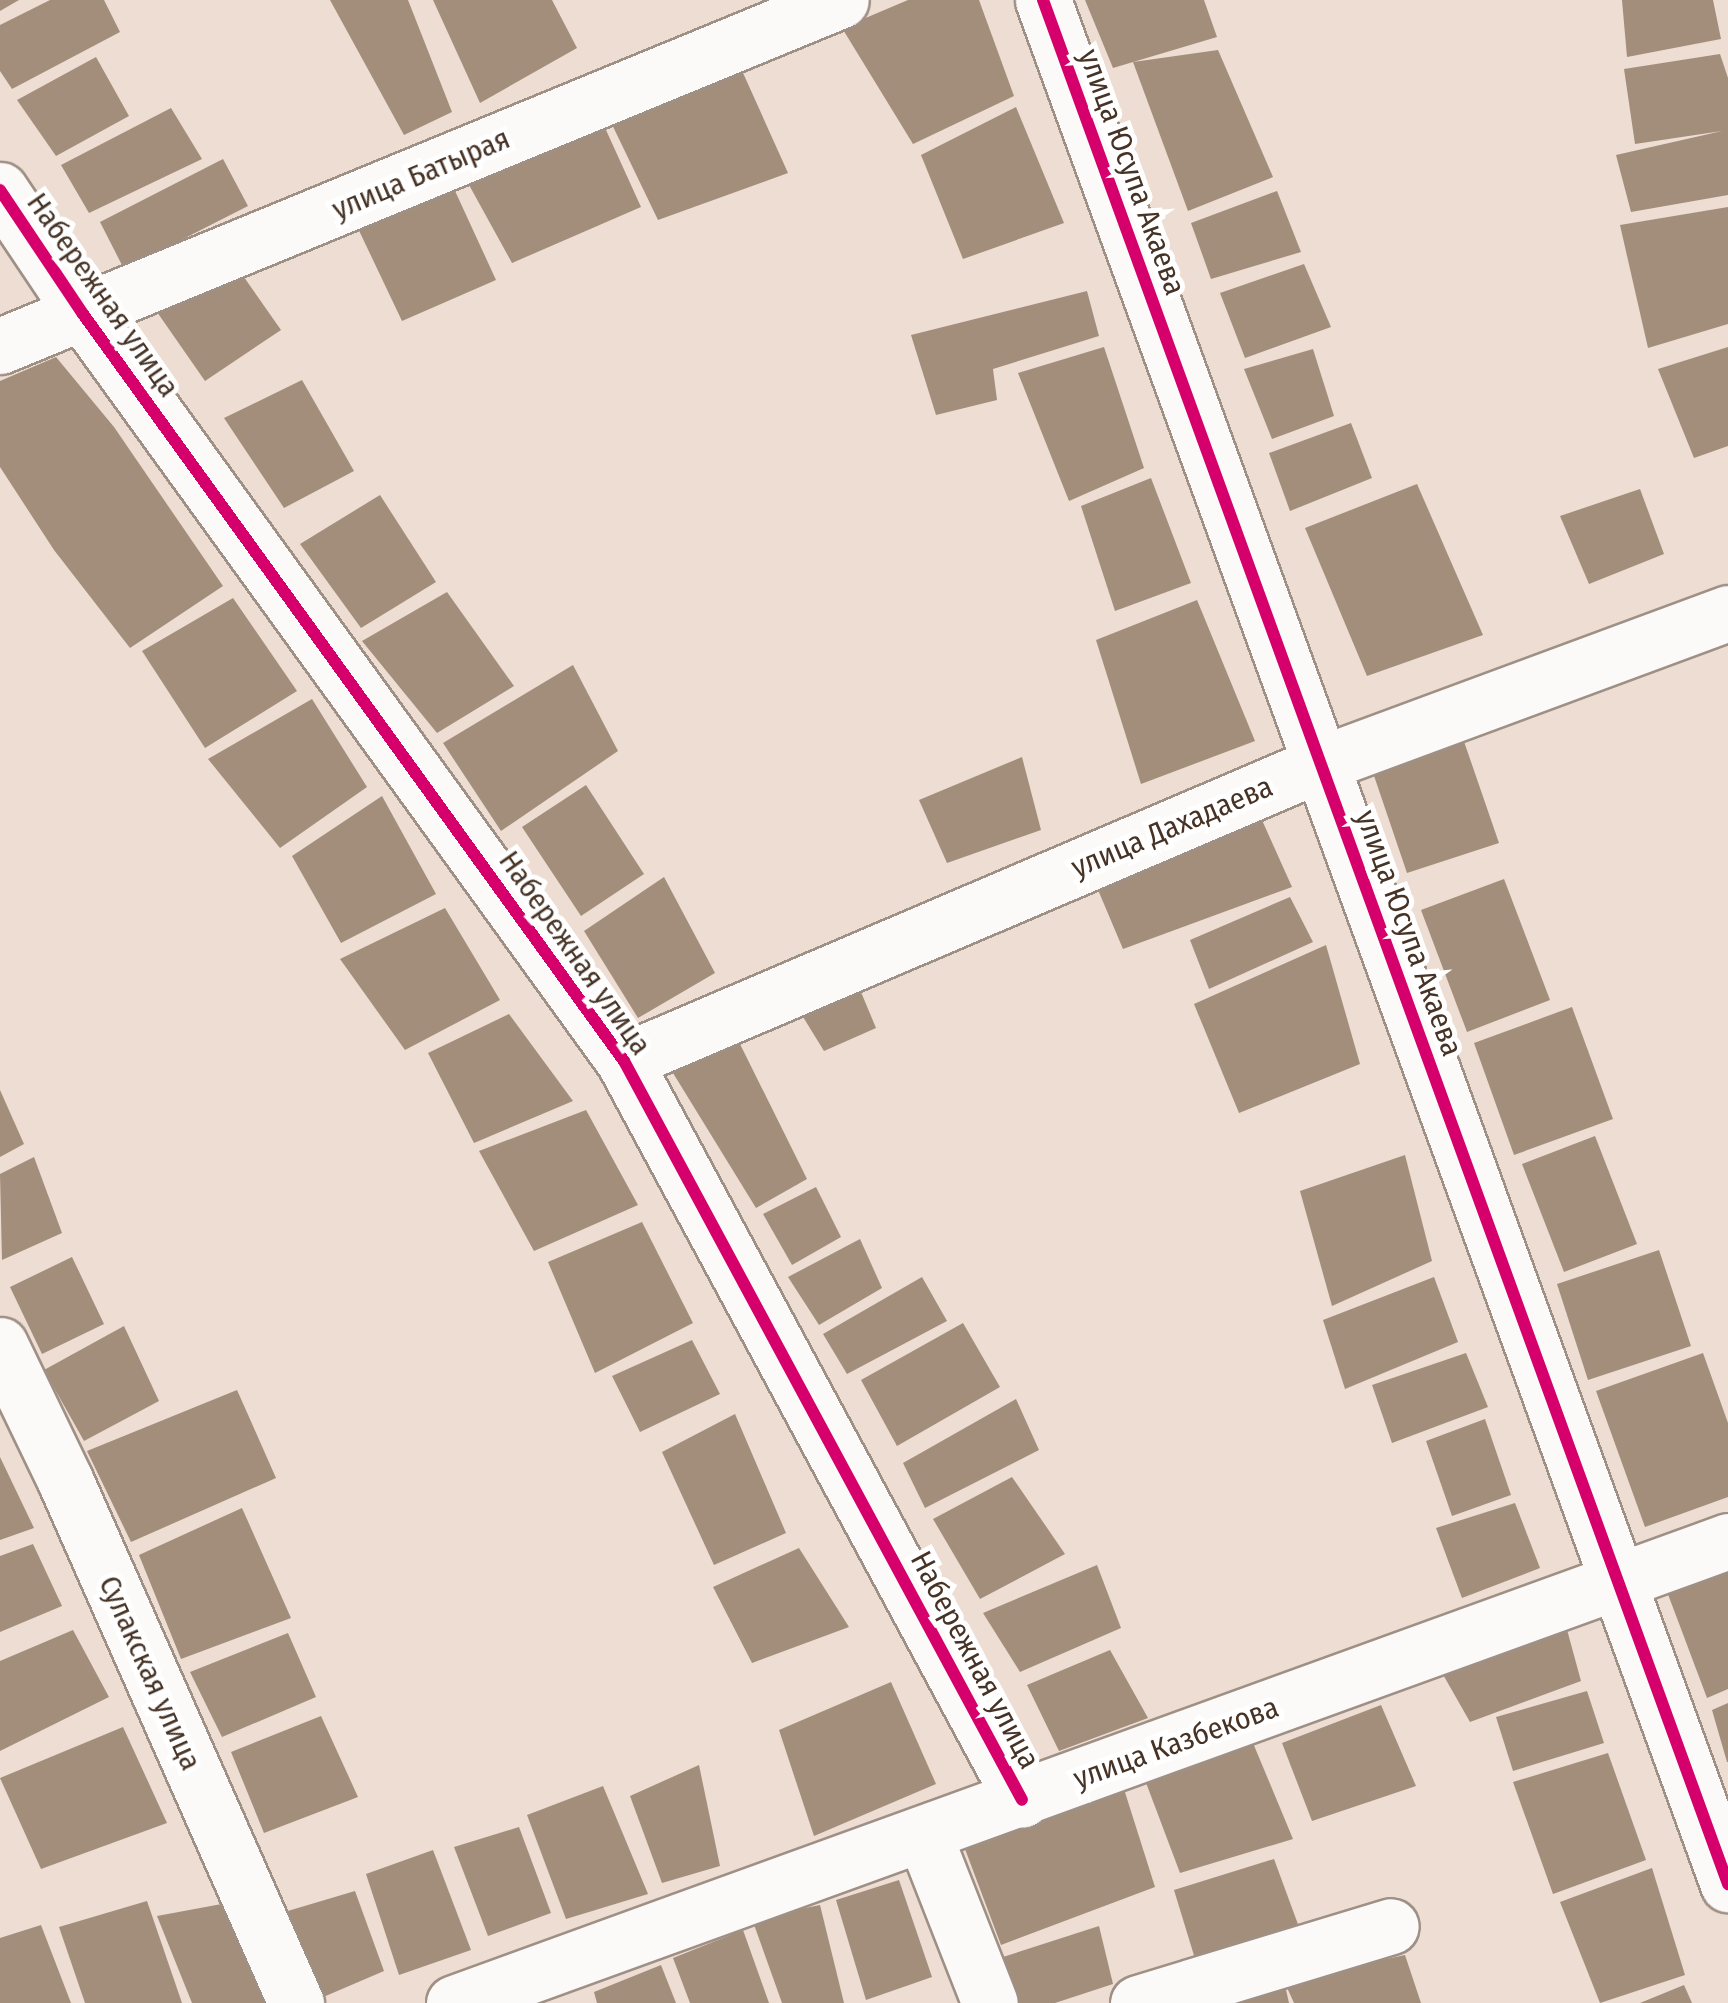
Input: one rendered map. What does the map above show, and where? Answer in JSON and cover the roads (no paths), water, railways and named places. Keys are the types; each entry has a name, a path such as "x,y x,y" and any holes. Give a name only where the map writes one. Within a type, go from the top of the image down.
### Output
{"street":[{"name":"улица Батырая","path":"0,346 841,0"},
{"name":"улица Юсупа Акаева","path":"1043,0 1728,1884"},
{"name":"Набережная улица","path":"0,190 83,314 624,1061 1022,1800"},
{"name":"улица Дахадаева","path":"624,1061 1320,764 1728,612"},
{"name":"Сулакская улица","path":"0,1345 65,1480 296,2003"},
{"name":"улица Казбекова","path":"454,2003 1728,1541"},
{"path":"924,1835 990,2003"},
{"path":"1138,2003 1390,1926"}]}
